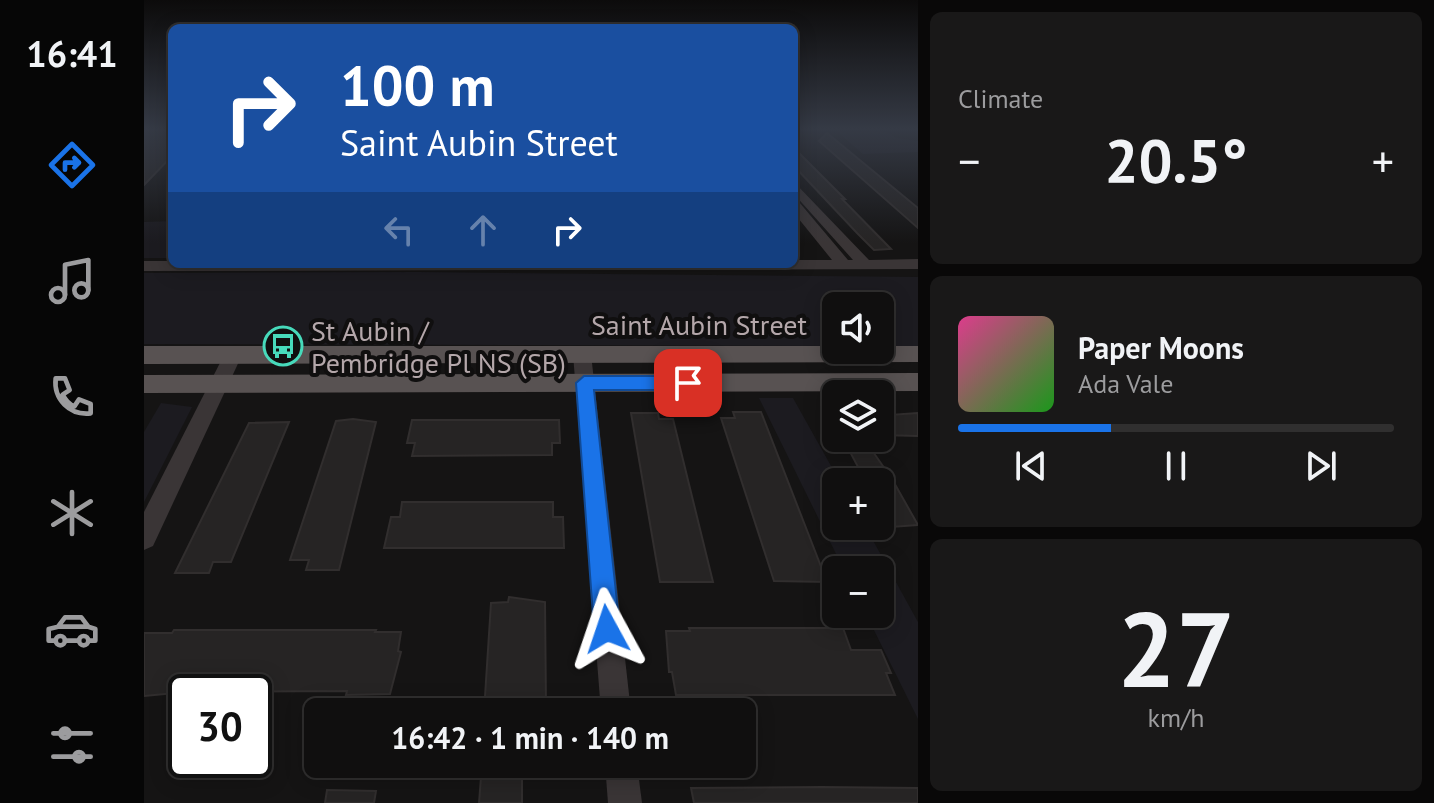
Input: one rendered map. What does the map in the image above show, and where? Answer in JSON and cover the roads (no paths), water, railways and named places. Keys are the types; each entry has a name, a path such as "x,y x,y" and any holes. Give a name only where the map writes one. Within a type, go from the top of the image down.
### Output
{"main road":[{"name":"Saint Aubin Street","path":"144,355 918,354"},
{"name":"Saint Aubin Street","path":"144,384 918,382"}],"street":[{"path":"798,190 865,264"},
{"path":"798,210 844,264"},
{"path":"798,264 918,264"},
{"path":"144,266 168,266"},
{"path":"582,354 615,698"},
{"path":"144,538 233,355"},
{"path":"622,778 625,803"}],"place":[{"name":"St Aubin / Pembridge Pl NS (SB)","path":"283,346"}]}
